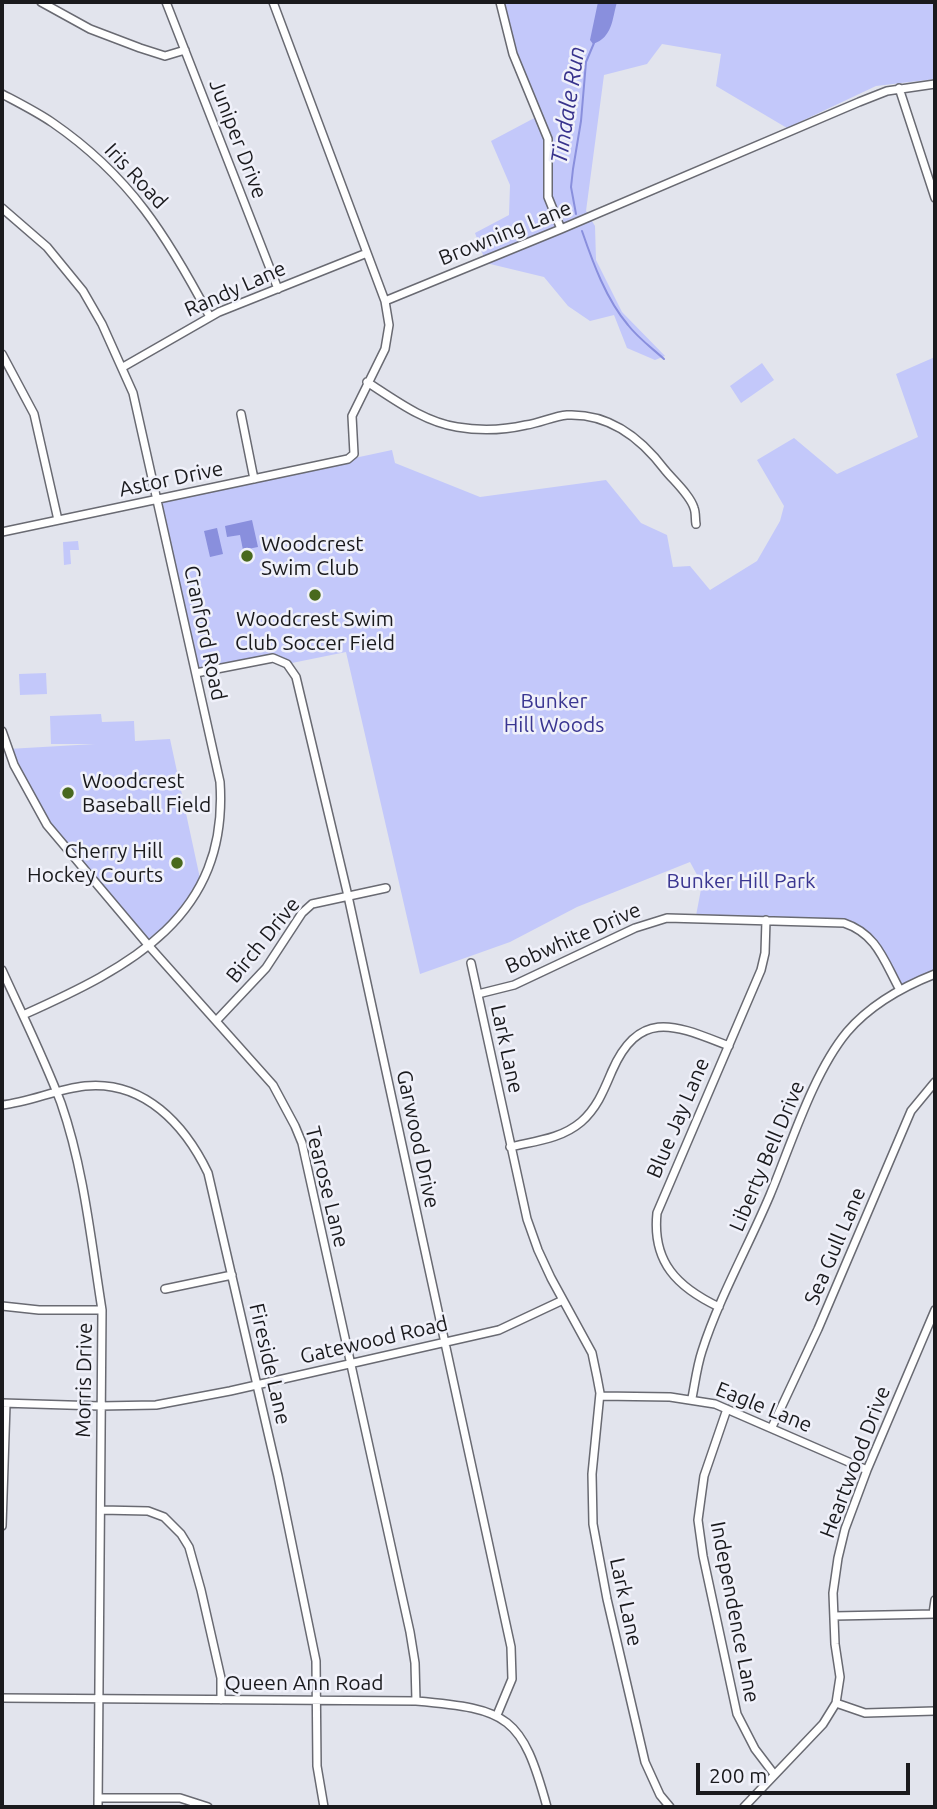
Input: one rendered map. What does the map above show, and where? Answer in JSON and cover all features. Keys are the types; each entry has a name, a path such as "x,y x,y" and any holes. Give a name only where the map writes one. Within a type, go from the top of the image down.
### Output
{"street":[{"path":"41,2 90,29 140,48 164,55 185,50"},
{"name":"Juniper Drive","path":"166,2 278,289"},
{"path":"273,2 386,301 388,334 385,349 367,382 406,408 438,423 456,427 494,429 526,425 566,415 595,417 614,424 636,438 662,466 694,507 696,524"},
{"path":"500,2 513,54 548,139 548,197 561,229"},
{"name":"Browning Lane","path":"386,301 859,102 900,88 935,84"},
{"path":"900,88 935,198"},
{"name":"Iris Road","path":"2,94 52,122 117,177 161,229 210,317"},
{"name":"Cranford Road","path":"2,208 47,247 77,284 103,324 133,393 220,782 220,819 210,867 188,904 170,927 149,946 107,976 23,1015"},
{"name":"Randy Lane","path":"123,368 210,317 367,253"},
{"path":"2,354 34,414 58,520"},
{"name":"Astor Drive","path":"2,533 348,459 356,450 352,415 367,382"},
{"path":"241,414 254,479"},
{"name":"Garwood Drive","path":"196,673 270,658 282,660 292,668 296,677 348,896 511,1647 512,1679 497,1715"},
{"name":"Tearose Lane","path":"2,731 14,765 47,825 149,946 273,1085 295,1126 302,1143 410,1632 415,1663 416,1701"},
{"name":"Birch Drive","path":"217,1020 266,968 302,913 312,904 386,888"},
{"name":"Bobwhite Drive","path":"478,994 514,985 635,928 667,918 831,921 862,931 872,939 900,990"},
{"name":"Blue Jay Lane","path":"719,1307 698,1297 674,1276 659,1251 655,1227 657,1213 677,1162 761,970 765,953 766,920"},
{"name":"Lark Lane","path":"471,963 527,1219 538,1250 563,1300"},
{"name":"Morris Drive","path":"2,970 4,980 23,1015 56,1092 74,1151 94,1246 102,1310 98,1807"},
{"name":"Liberty Bell Drive","path":"692,1398 701,1353 719,1307 754,1232 812,1093 832,1054 863,1015 900,990 934,977"},
{"path":"510,1147 555,1137 580,1122 600,1098 627,1042 649,1030 672,1026 729,1046"},
{"name":"Sea Gull Lane","path":"772,1427 818,1329 911,1111 935,1082"},
{"name":"Fireside Lane","path":"2,1105 86,1086 127,1090 149,1100 165,1112 191,1141 208,1173 278,1476 316,1661 317,1766 324,1807"},
{"path":"165,1289 232,1275"},
{"path":"563,1300 592,1353 600,1396"},
{"name":"Gatewood Road","path":"4,1403 156,1405 499,1330 563,1300"},
{"path":"2,1306 39,1310 102,1310"},
{"name":"Heartwood Drive","path":"836,1703 840,1677 833,1593 845,1530 867,1470 935,1310"},
{"name":"Lark Lane","path":"600,1396 591,1498 597,1549 645,1762 660,1795 670,1807"},
{"name":"Eagle Lane","path":"600,1396 692,1398 772,1427 867,1470"},
{"path":"2,1526 4,1403"},
{"name":"Independence Lane","path":"727,1409 704,1476 698,1520 703,1556 737,1714 755,1749 774,1774"},
{"path":"101,1510 148,1511 163,1517 181,1534 189,1547 201,1590 221,1678 221,1700"},
{"path":"834,1616 934,1614 935,1600"},
{"name":"Queen Ann Road","path":"2,1698 416,1701 463,1706 497,1715 524,1741 547,1807"},
{"path":"744,1807 815,1732 836,1703 865,1713 935,1711"},
{"path":"98,1798 180,1798 208,1807"}],"green space":[{"path":"499,2 935,2 935,79 876,86 787,128 716,86 721,54 662,44 647,64 604,75 586,211 595,226 596,260 622,312 665,356 655,360 627,348 614,315 590,321 568,306 544,277 486,263 475,233 509,215 510,185 491,141 540,115"},
{"name":"Bunker Hill Woods","path":"935,357 935,980 899,989 870,941 844,923 695,921 702,884 690,862 577,907 510,942 420,974 346,652 287,664 279,659 196,673 158,500 392,450 395,463 480,497 606,480 641,523 667,535 673,567 690,566 710,590 757,561 780,521 784,506 757,460 794,438 837,474 918,437 896,374"},
{"path":"762,363 774,380 741,403 730,386"},
{"path":"78,541 79,550 70,550 71,564 64,565 63,542"},
{"path":"46,673 47,694 20,695 19,674"},
{"path":"101,714 102,722 134,721 135,741 170,739 201,883 194,896 149,946 47,825 8,749 95,744 51,744 50,716"}],"shaded area":[{"path":"598,2 617,2 608,32 593,44 590,40"},
{"path":"252,520 258,547 243,550 240,535 227,537 225,526"},
{"path":"217,528 223,554 210,557 204,531"}],"waterway":[{"name":"Tindale Run","path":"576,214 571,187 586,62 594,43"},
{"name":"Tindale Run","path":"582,231 596,268 620,315 632,330 664,359"}],"place":[{"name":"Woodcrest Swim Club","path":"247,556"},
{"name":"Woodcrest Swim Club Soccer Field","path":"315,595"},
{"name":"Woodcrest Baseball Field","path":"68,793"},
{"name":"Cherry Hill Hockey Courts","path":"177,863"}],"park label":[{"name":"Bunker Hill Park","path":"741,881"}]}
